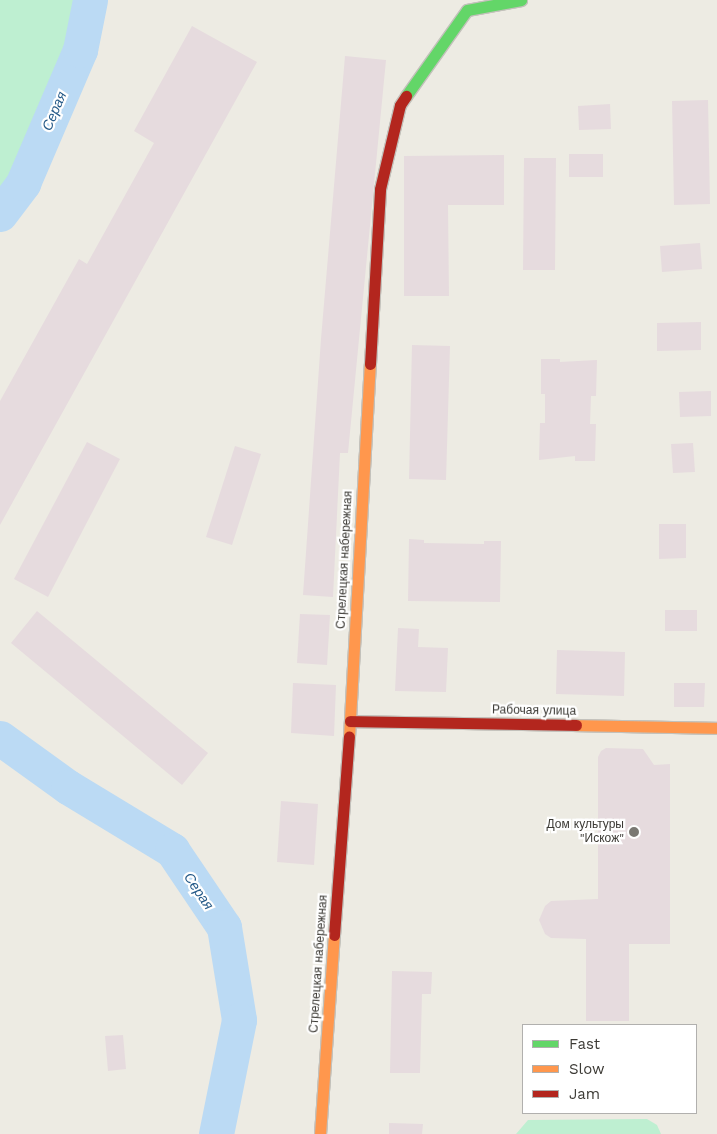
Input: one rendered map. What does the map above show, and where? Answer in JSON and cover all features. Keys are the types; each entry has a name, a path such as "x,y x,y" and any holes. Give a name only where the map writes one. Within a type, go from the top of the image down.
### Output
{"street":[{"path":"460,0 467,10 521,0"},
{"name":"Стрелецкая набережная","path":"320,1134 350,721 380,188 400,105 467,10"},
{"name":"Рабочая улица","path":"350,721 717,728"}],"green space":[{"path":"0,0 77,0 43,122 0,194"},
{"path":"647,1119 657,1125 661,1134 516,1134 528,1120"}],"building":[{"path":"192,26 257,62 0,525 0,401 79,259 87,264 154,143 134,131"},
{"path":"345,56 386,60 348,453 340,453 333,597 303,595 321,339"},
{"path":"708,100 710,204 674,205 672,101"},
{"path":"610,104 611,129 579,130 578,106"},
{"path":"569,154 603,154 603,177 569,177"},
{"path":"504,155 504,205 448,205 449,296 404,296 404,156"},
{"path":"524,158 556,158 555,270 523,270"},
{"path":"700,243 702,269 662,272 660,246"},
{"path":"701,322 701,350 657,351 657,323"},
{"path":"412,345 450,346 446,480 409,479"},
{"path":"541,359 560,359 560,362 597,360 596,396 591,396 590,424 596,424 595,461 575,461 575,456 539,460 540,423 545,423 545,394 541,394"},
{"path":"711,391 711,416 680,417 679,392"},
{"path":"87,442 120,459 48,597 14,579"},
{"path":"693,443 695,472 673,473 671,444"},
{"path":"235,446 261,454 232,545 206,537"},
{"path":"659,524 686,524 686,558 659,559"},
{"path":"409,539 424,540 424,543 484,544 484,541 501,541 500,602 408,601"},
{"path":"665,610 697,610 697,631 665,631"},
{"path":"37,611 208,753 182,785 11,643"},
{"path":"300,614 330,615 327,665 297,663"},
{"path":"398,628 419,629 418,647 448,648 446,692 395,691"},
{"path":"557,650 625,652 624,696 556,694"},
{"path":"293,683 336,685 334,736 291,733"},
{"path":"674,683 705,683 704,707 674,707"},
{"name":"Дом культуры \"Искож\"","path":"606,748 643,749 654,765 670,764 670,944 629,944 629,1021 586,1021 586,939 551,938 545,934 539,920 545,906 551,901 598,899 598,757 601,751"},
{"path":"281,801 318,804 314,865 277,862"},
{"path":"392,971 432,972 431,994 422,994 420,1073 390,1073"},
{"path":"123,1035 126,1069 108,1071 105,1036"},
{"path":"389,1123 423,1124 422,1134 389,1134"}],"waterway":[{"name":"Серая","path":"0,214 23,183 80,50 90,0"},
{"name":"Серая","path":"0,738 68,787 172,850 224,927 239,1020 216,1134"}],"traffic: fast":[{"path":"467,10 521,0"},
{"path":"406,96 467,10"}],"traffic: slow":[{"path":"349,737 370,364"},
{"path":"576,725 717,728"},
{"path":"320,1134 334,935"}],"traffic: jam":[{"path":"370,364 380,189 400,105 406,96"},
{"path":"350,721 576,725"},
{"path":"334,935 349,737"}],"place":[{"name":"Дом культуры \"Искож\"","path":"634,832"}]}
